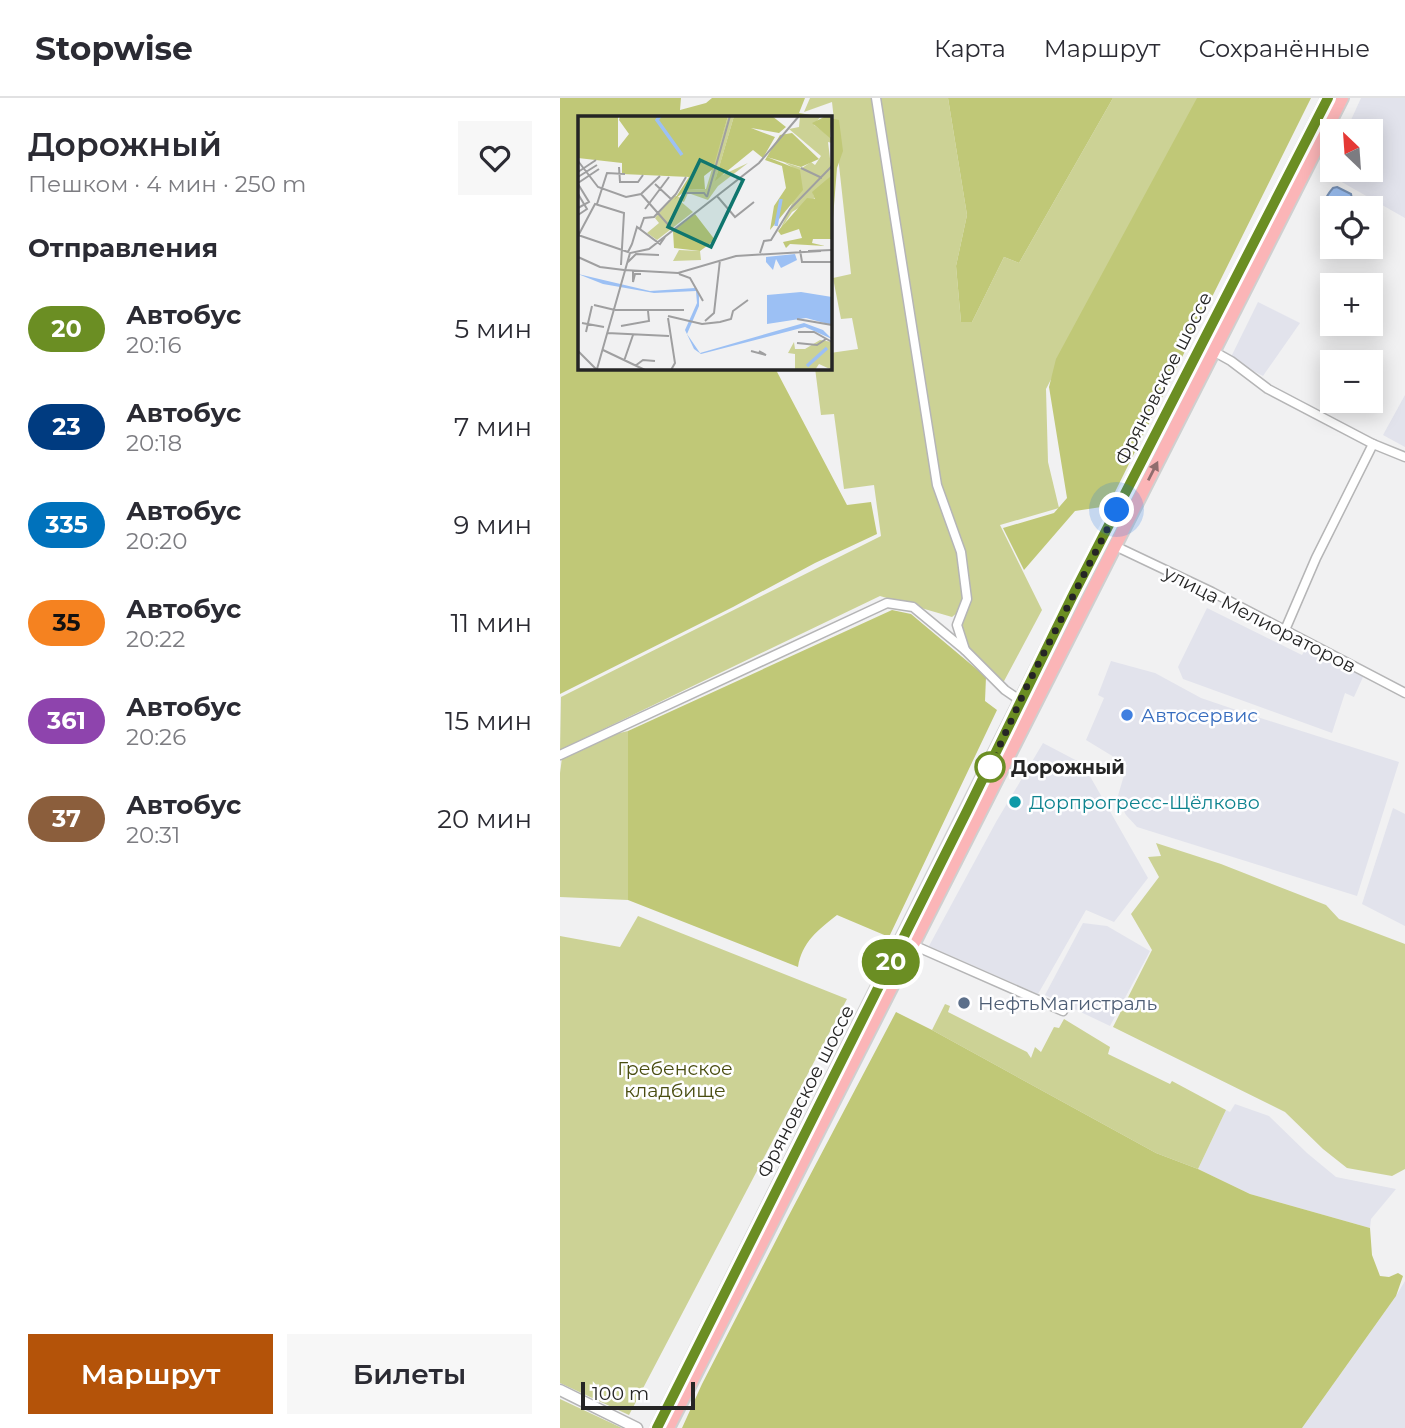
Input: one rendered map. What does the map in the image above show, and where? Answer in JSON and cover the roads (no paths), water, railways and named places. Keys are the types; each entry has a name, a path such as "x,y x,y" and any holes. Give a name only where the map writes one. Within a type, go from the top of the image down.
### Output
{"main road":[{"name":"Фряновское шоссе","path":"662,1426 1021,701 1328,98"},
{"name":"Фряновское шоссе","path":"662,1426 697,1368 1342,98"}],"street":[{"path":"876,98 937,485 961,552 967,599 957,625 965,650"},
{"path":"1213,351 1268,389 1373,444 1405,457"},
{"path":"1285,630 1316,558 1373,444"},
{"name":"улица Мелиораторов","path":"1115,547 1212,592 1404,689"},
{"path":"560,755 887,603 913,607 965,650 1004,690 1021,701"},
{"path":"913,945 1063,1011"},
{"path":"560,1390 637,1427 662,1426"}],"water":[{"path":"1337,187 1351,196 1327,196"}],"place":[{"name":"Автосервис","path":"1127,715"},
{"name":"Дорожный","path":"990,767"},
{"name":"Дорпрогресс-Щёлково","path":"1015,802"},
{"name":"НефтьМагистраль","path":"964,1003"}],"park label":[{"name":"Гребенское кладбище","path":"675,1079"}]}
